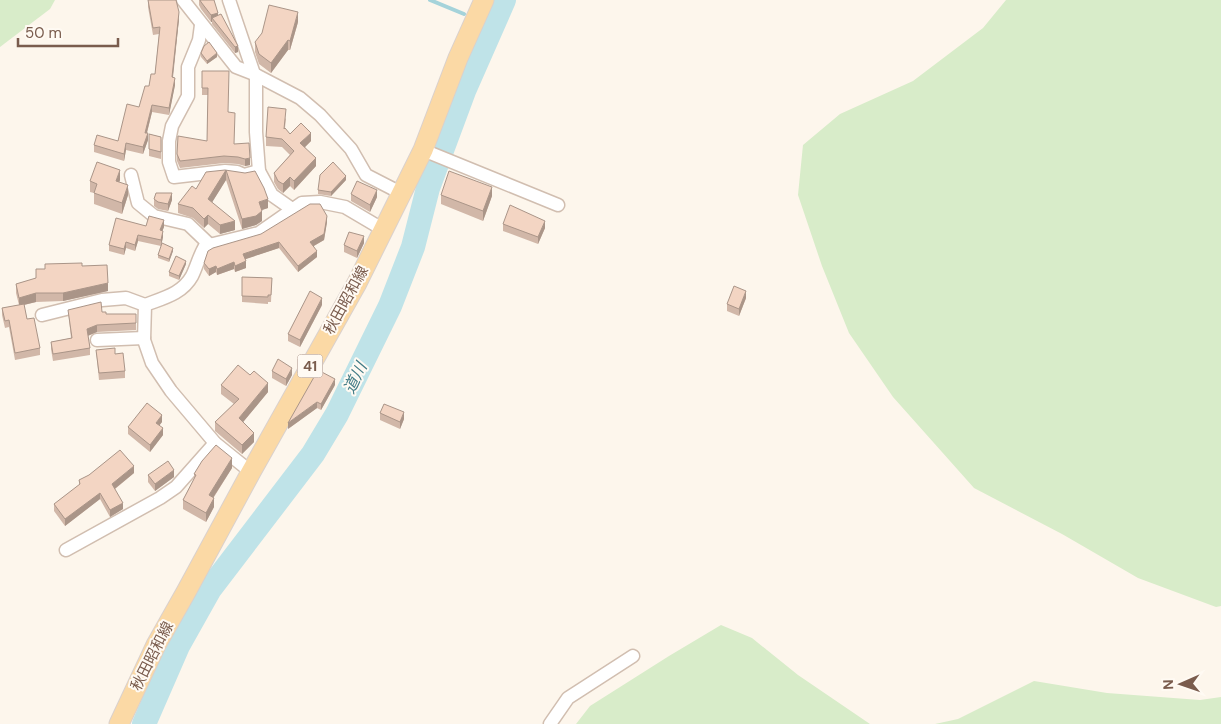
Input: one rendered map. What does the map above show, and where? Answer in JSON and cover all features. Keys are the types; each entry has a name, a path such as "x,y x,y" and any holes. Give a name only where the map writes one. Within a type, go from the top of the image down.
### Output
{"main road":[{"name":"秋田昭和線","path":"120,724 156,645 357,283 384,230 400,193 423,150 458,58 484,0"}],"street":[{"path":"229,0 255,75 258,172 272,195 292,209"},
{"path":"187,1 201,25 236,66 300,98 320,114 351,149 366,175 400,193"},
{"path":"201,25 199,40 188,66 188,96 172,126 169,141 169,162 174,177 225,171 244,175 258,172"},
{"path":"423,150 558,205"},
{"path":"131,174 138,203 154,216 188,224 210,245"},
{"path":"42,315 102,300 126,298 145,306 178,293 192,276 199,256 205,246 259,233 302,203 320,202 345,207 384,230"},
{"path":"145,306 144,338 152,363 166,384 215,443 251,472"},
{"path":"97,340 144,338"},
{"path":"66,550 160,498 176,487 215,443"},
{"path":"550,724 568,698 633,656"}],"green space":[{"path":"0,0 55,0 50,9 0,47"},
{"path":"1006,0 1221,0 1221,606 1216,607 1138,578 1062,534 974,488 893,397 849,333 822,266 798,195 803,145 840,114 913,81 983,28"},
{"path":"721,625 752,638 798,675 870,724 576,724 590,706"},
{"path":"1034,681 1107,693 1200,700 1221,697 1221,724 935,724 958,719"}],"building":[{"path":"148,0 176,0 179,12 172,77 175,78 169,108 152,105 145,133 148,133 143,147 126,143 124,154 94,145 97,135 118,141 127,104 139,107 145,86 149,86 151,74 155,74 160,27 153,28"},
{"path":"200,0 214,0 218,13 211,15"},
{"path":"269,5 298,12 290,41 288,40 271,63 259,54 255,42 262,33"},
{"path":"221,14 238,46 235,47 212,18"},
{"path":"209,42 217,53 207,61 201,53 204,46"},
{"path":"202,71 229,71 228,112 235,113 234,144 249,143 250,158 224,156 180,161 177,154 178,136 207,141 208,88 202,88"},
{"path":"268,107 286,109 284,129 290,134 301,123 311,133 300,143 316,158 294,181 290,177 283,184 278,181 274,173 294,151 282,139 266,137"},
{"path":"149,134 161,137 161,152 149,149"},
{"path":"97,162 120,170 116,181 128,185 122,203 94,193 97,184 90,181"},
{"path":"333,162 346,176 331,192 318,190 320,175"},
{"path":"226,170 208,199 235,221 220,225 208,215 204,219 193,208 178,204 192,186 196,189 206,172"},
{"path":"226,170 245,173 255,171 268,199 259,202 262,211 256,216 242,219"},
{"path":"449,171 492,187 483,211 441,195"},
{"path":"357,181 377,190 370,205 351,194"},
{"path":"156,193 172,193 168,204 154,199"},
{"path":"310,204 320,204 327,216 324,234 310,242 317,251 298,266 279,242 243,254 246,261 235,266 234,262 217,269 216,266 209,269 204,263 208,251 213,248 261,234"},
{"path":"510,205 545,221 538,237 503,224"},
{"path":"149,216 164,220 160,230 163,231 161,240 138,235 135,245 126,242 124,249 109,245 116,218 146,226"},
{"path":"349,232 364,236 357,251 344,245"},
{"path":"162,243 173,248 169,259 158,255"},
{"path":"176,256 186,261 179,276 169,272"},
{"path":"82,263 82,266 107,265 108,283 63,293 36,293 19,298 16,284 36,278 36,269 45,269 45,264"},
{"path":"242,277 272,278 271,295 268,295 268,297 242,296"},
{"path":"734,286 746,291 739,309 727,304"},
{"path":"310,291 322,298 300,340 288,334"},
{"path":"101,302 102,312 106,312 106,314 136,314 136,323 97,325 87,329 90,348 53,354 51,342 72,338 68,310"},
{"path":"24,304 27,319 34,318 40,348 15,353 9,320 5,321 2,308"},
{"path":"115,348 115,354 123,353 125,371 99,373 96,350"},
{"path":"278,359 292,368 286,379 272,371"},
{"path":"238,365 250,375 254,371 268,383 239,418 254,433 242,445 215,422 239,399 221,385"},
{"path":"318,370 335,379 321,404 317,402 288,423"},
{"path":"147,403 162,415 156,423 163,428 150,445 128,427"},
{"path":"384,404 404,412 400,422 380,413"},
{"path":"216,445 232,458 209,495 214,498 206,513 183,500 196,475 194,474"},
{"path":"120,450 134,466 112,484 123,503 110,510 100,493 65,519 54,504 80,484 79,480 89,475"},
{"path":"168,461 174,470 155,484 148,475"}],"waterway":[{"path":"430,0 464,14"},
{"name":"道川","path":"144,724 178,646 210,589 313,454 337,414 390,306 413,247 428,188 464,91 504,0"},
{"name":"道川","path":"486,25 492,27"}]}
